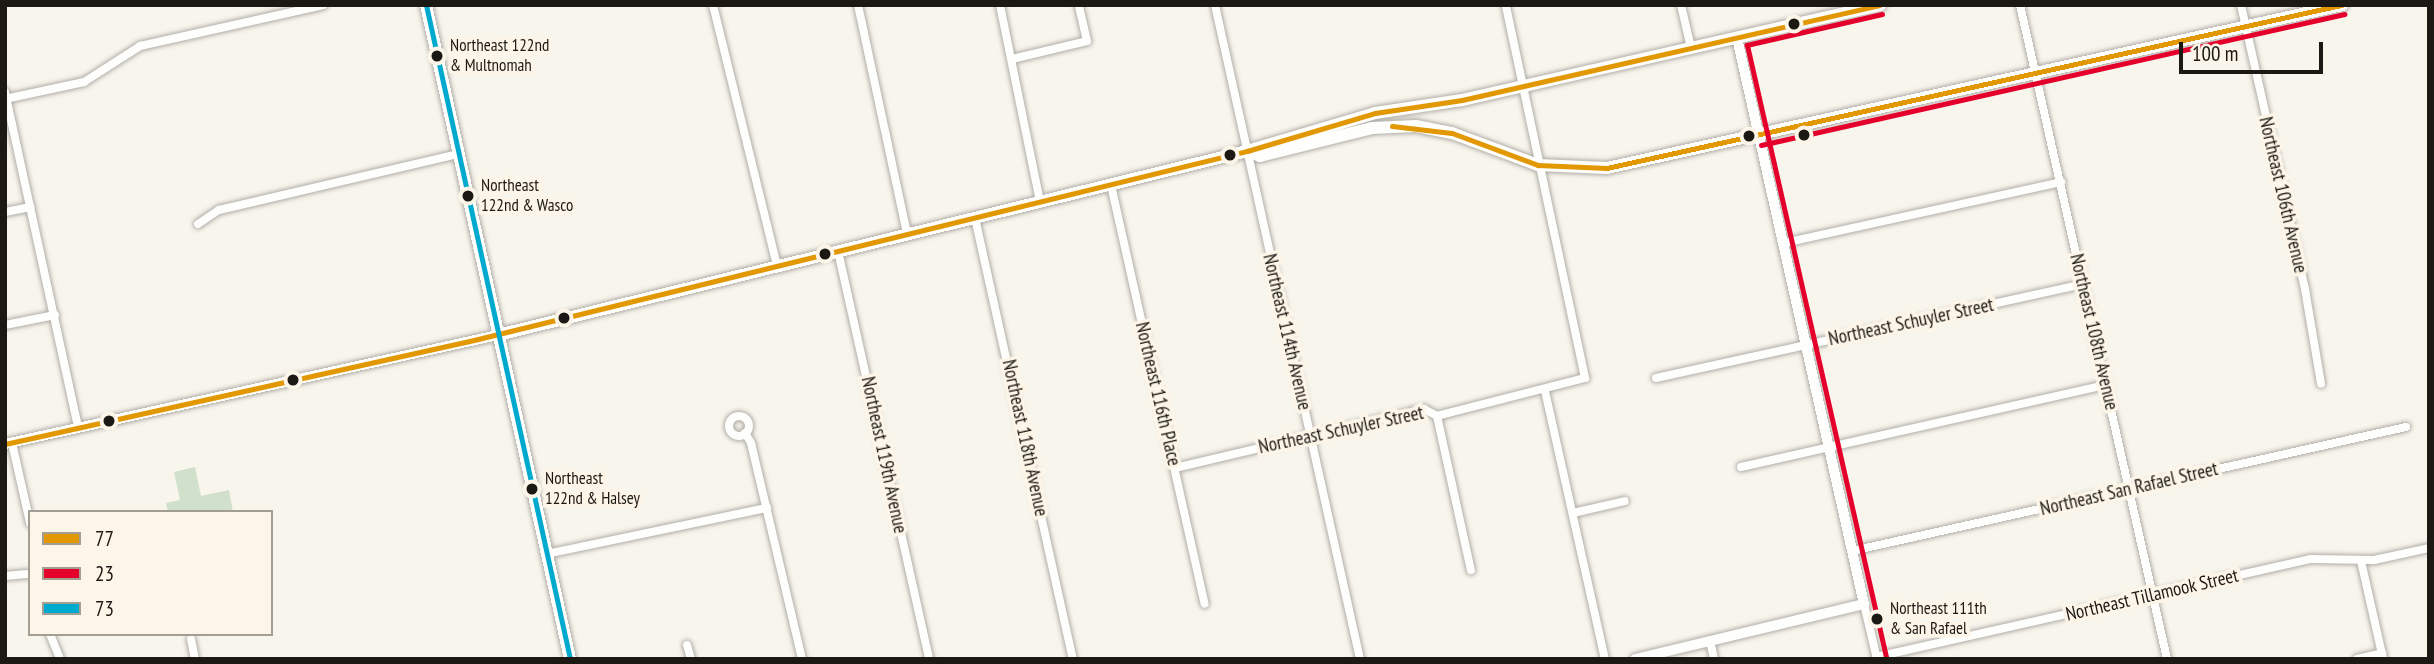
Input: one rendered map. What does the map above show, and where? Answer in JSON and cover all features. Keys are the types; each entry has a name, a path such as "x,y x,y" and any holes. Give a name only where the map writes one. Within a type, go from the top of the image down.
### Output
{"main road":[{"path":"426,5 569,659"},
{"path":"1247,151 1259,156 1372,128 1409,125 1452,133 1538,165 1607,168 2342,5"},
{"path":"498,335 1247,151 1375,113 1521,86 1873,6"}],"street":[{"path":"78,428 6,97 84,82 139,47 323,5"},
{"path":"713,5 777,266"},
{"path":"858,5 907,234"},
{"path":"1000,5 1040,202"},
{"path":"1012,59 1087,41 1079,5"},
{"name":"Northeast 114th Avenue","path":"1215,5 1360,659"},
{"path":"1506,5 1538,165"},
{"path":"1681,5 1691,48"},
{"name":"Northeast 108th Avenue","path":"2020,5 2167,659"},
{"name":"Northeast 106th Avenue","path":"2241,5 2311,314 2321,384"},
{"path":"1737,38 1877,658"},
{"path":"198,224 219,209 458,154"},
{"name":"Northeast Schuyler Street","path":"1175,468 1424,409 1437,416 1545,391 1585,378 1538,165"},
{"path":"1784,243 2061,182"},
{"name":"Northeast 116th Place","path":"1111,185 1205,604"},
{"path":"5,212 30,207"},
{"name":"Northeast 118th Avenue","path":"975,218 1073,659"},
{"name":"Northeast 119th Avenue","path":"838,251 929,659"},
{"name":"Northeast Schuyler Street","path":"1656,378 2083,284"},
{"path":"5,325 55,315"},
{"path":"28,515 9,443 498,335"},
{"path":"1741,467 2106,385"},
{"path":"1545,391 1605,659"},
{"path":"1437,416 1471,570"},
{"name":"Northeast San Rafael Street","path":"1853,551 2406,427"},
{"path":"745,433 767,508 802,659"},
{"path":"1573,513 1625,501"},
{"path":"547,554 767,508"},
{"name":"Northeast Tillamook Street","path":"1877,658 2311,559 2361,561 2429,548"},
{"path":"2357,659 2382,656 2361,561"},
{"path":"5,576 28,574"},
{"path":"1635,659 1864,604"},
{"path":"51,636 60,659"},
{"path":"191,639 195,659"},
{"path":"1710,641 1714,659"},
{"path":"687,645 691,659"}],"green space":[{"path":"195,467 201,496 229,490 233,510 168,510 166,503 180,500 174,472"}],"transit line":[{"name":"73","path":"426,5 570,659"},
{"name":"77","path":"5,444 478,339 1247,151 1375,113 1462,100 1879,5"},
{"name":"77","path":"1392,126 1452,133 1538,165 1607,168 2341,5"},
{"name":"23","path":"1882,14 1747,45 1886,657"},
{"name":"23","path":"1761,145 2344,14"}],"place":[{"name":"Northeast 122nd & Multnomah","path":"437,56"},
{"name":"Northeast 122nd & Wasco","path":"468,196"},
{"name":"Northeast 122nd & Halsey","path":"532,489"},
{"name":"Northeast 111th & San Rafael","path":"1877,619"}]}
